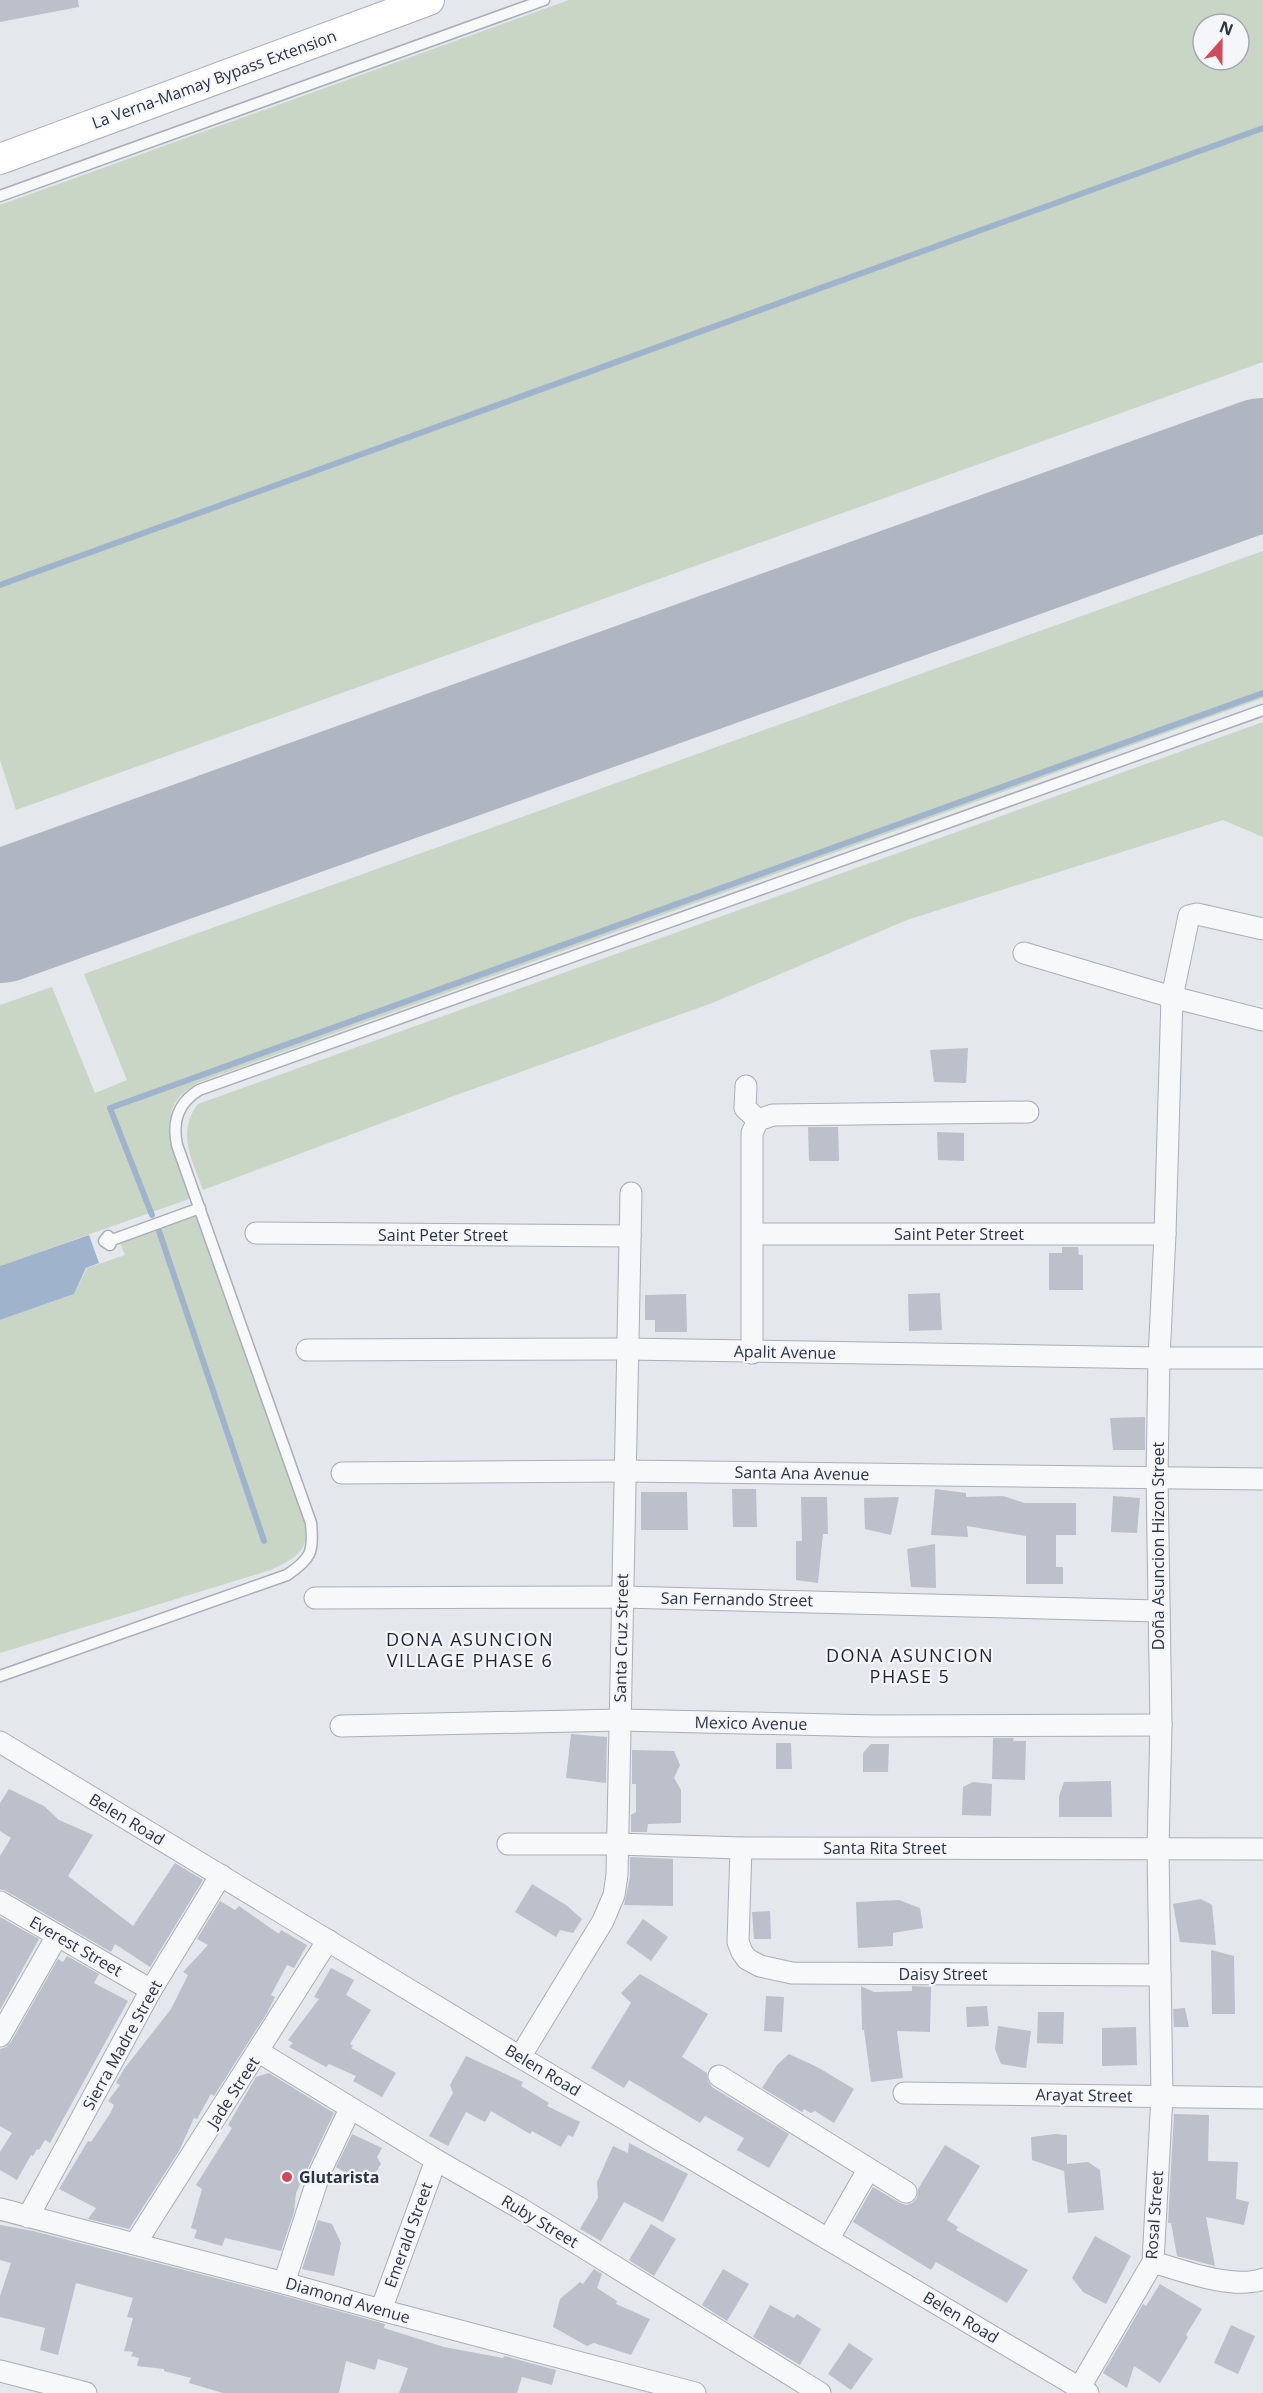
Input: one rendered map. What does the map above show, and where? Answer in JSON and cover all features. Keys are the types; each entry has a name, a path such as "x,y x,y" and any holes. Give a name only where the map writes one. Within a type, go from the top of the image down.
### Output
{"main road":[{"name":"La Verna-Mamay Bypass Extension","path":"0,159 429,0"}],"street":[{"name":"Doña Asuncion Hizon Street","path":"1162,2096 1158,1848 1161,1725 1157,1477 1172,997 1189,916 1197,914 1263,930"},
{"path":"1024,953 1172,997 1263,1020"},
{"path":"746,1086 745,1108 758,1120"},
{"path":"752,1353 754,1234 752,1133 758,1120 773,1115 1028,1112"},
{"name":"Santa Cruz Street","path":"520,2057 610,1909 616,1875 631,1193"},
{"name":"Saint Peter Street","path":"256,1233 630,1236"},
{"name":"Saint Peter Street","path":"754,1234 1165,1234"},
{"name":"Apalit Avenue","path":"307,1350 627,1349 752,1353 1263,1358"},
{"name":"Santa Ana Avenue","path":"342,1473 625,1471 1263,1479"},
{"name":"San Fernando Street","path":"315,1598 622,1597 1158,1611"},
{"name":"Mexico Avenue","path":"341,1726 620,1720 876,1726 1161,1725"},
{"name":"Belen Road","path":"0,1742 520,2057 1084,2390"},
{"name":"Santa Rita Street","path":"508,1844 617,1844 741,1848 1263,1849"},
{"name":"Daisy Street","path":"741,1848 738,1942 747,1959 759,1966 792,1973 1160,1975"},
{"name":"Sierra Madre Street","path":"28,2217 151,1990 221,1875"},
{"name":"Everest Street","path":"0,1902 151,1990"},
{"path":"0,2036 57,1936"},
{"name":"Jade Street","path":"135,2244 328,1940"},
{"name":"Ruby Street","path":"259,2052 350,2109 518,2207 820,2393"},
{"path":"719,2076 906,2192"},
{"name":"Arayat Street","path":"904,2093 1263,2098"},
{"name":"Rosal Street","path":"1084,2390 1153,2262 1162,2096"},
{"path":"284,2283 320,2172 350,2109"},
{"name":"Emerald Street","path":"381,2310 436,2160"},
{"path":"829,2238 868,2170"},
{"name":"Diamond Avenue","path":"0,2210 695,2393"},
{"path":"1153,2262 1197,2275 1239,2283 1263,2279"},
{"path":"0,2371 86,2393"}],"lane":[{"path":"0,196 544,0"},
{"path":"0,1677 287,1575 308,1558 312,1548 311,1523 177,1145 174,1130 180,1108 188,1097 199,1090 1015,801 1263,710"},
{"path":"112,1240 200,1208"}],"green space":[{"path":"569,0 1263,0 1263,362 16,810 0,760 0,205"},
{"path":"1263,551 1263,698 197,1083 178,1098 172,1110 170,1122 173,1148 192,1198 0,1266 0,1005 52,987 95,1093 127,1080 84,974"},
{"path":"1263,722 1263,837 1223,820 907,920 712,1003 459,1094 203,1190 191,1157 187,1136 191,1115 198,1104"},
{"path":"198,1207 308,1525 305,1543 293,1558 271,1570 0,1653 0,1320 74,1294 87,1268 125,1255 117,1235"}],"water":[{"path":"89,1235 99,1263 86,1268 74,1294 0,1320 0,1266"}],"building":[{"path":"0,0 78,0 79,7 0,22"},
{"path":"968,1048 966,1083 934,1082 930,1050"},
{"path":"808,1127 838,1127 839,1161 809,1161"},
{"path":"937,1132 964,1133 964,1161 938,1160"},
{"path":"1062,1247 1078,1247 1079,1255 1083,1255 1083,1290 1049,1290 1049,1253 1062,1253"},
{"path":"940,1293 942,1330 909,1331 908,1294"},
{"path":"686,1294 687,1332 655,1332 655,1320 645,1320 645,1295"},
{"path":"1145,1417 1145,1450 1113,1450 1110,1418"},
{"path":"732,1489 756,1489 757,1527 733,1527"},
{"path":"935,1489 966,1493 966,1497 1003,1496 1025,1503 1076,1503 1076,1535 1056,1535 1056,1567 1063,1567 1063,1584 1026,1584 1026,1536 967,1526 968,1537 931,1535"},
{"path":"641,1492 687,1492 688,1530 641,1530"},
{"path":"1113,1496 1140,1498 1137,1533 1111,1532"},
{"path":"801,1497 827,1497 828,1534 823,1534 818,1583 796,1580 796,1541 802,1541"},
{"path":"899,1497 891,1535 865,1529 864,1498"},
{"path":"935,1544 936,1588 911,1587 907,1549"},
{"path":"571,1734 607,1737 606,1783 566,1778"},
{"path":"993,1738 1014,1738 1013,1741 1026,1741 1025,1780 992,1779"},
{"path":"776,1743 791,1743 792,1769 776,1769"},
{"path":"871,1744 889,1744 888,1772 863,1772 863,1753"},
{"path":"632,1750 674,1751 680,1765 674,1778 681,1790 681,1823 648,1824 647,1832 631,1832 631,1815 636,1812 636,1784 632,1784"},
{"path":"1111,1781 1112,1817 1059,1817 1059,1796 1064,1782"},
{"path":"973,1782 992,1784 991,1816 962,1815 963,1787"},
{"path":"9,1789 44,1806 59,1820 93,1835 68,1876 133,1926 175,1863 203,1880 150,1967 115,1944 111,1952 0,1889 0,1856 11,1838 0,1831 0,1803"},
{"path":"630,1857 673,1859 673,1906 624,1905 630,1877"},
{"path":"532,1884 566,1905 582,1919 573,1933 560,1930 556,1937 515,1912"},
{"path":"1201,1899 1212,1905 1216,1945 1180,1942 1173,1904"},
{"path":"899,1900 920,1908 923,1928 893,1933 893,1946 858,1948 856,1902"},
{"path":"220,1901 235,1910 239,1906 279,1934 281,1930 307,1945 294,1968 287,1965 271,1995 275,1997 267,2013 214,2096 211,2094 197,2119 194,2118 179,2151 129,2229 88,2219 96,2208 59,2189 88,2141 91,2142 111,2112 114,2105 108,2101 120,2085 116,2083 124,2069 171,2009 188,1975 183,1972 208,1945 197,1939"},
{"path":"770,1911 771,1939 754,1939 752,1912"},
{"path":"0,1917 39,1939 0,2010"},
{"path":"643,1919 668,1937 651,1961 626,1943"},
{"path":"1211,1950 1234,1956 1235,2014 1212,2014"},
{"path":"67,1956 99,1974 94,1983 128,2001 50,2143 45,2140 39,2150 37,2149 33,2156 31,2155 17,2180 0,2170 0,2152 12,2133 0,2126 0,2049 11,2042 58,1959 63,1962"},
{"path":"331,1968 354,1980 346,1995 371,2010 350,2044 353,2046 351,2048 396,2073 382,2097 353,2081 356,2076 329,2064 326,2067 289,2047 293,2043 288,2040 319,1999 314,1997"},
{"path":"640,1974 708,2014 682,2057 707,2073 712,2087 789,2134 769,2168 737,2150 744,2138 705,2116 700,2123 629,2080 624,2088 591,2068 631,2003 621,1993"},
{"path":"861,1986 874,1992 912,1991 912,1986 931,1987 930,2032 897,2031 903,2078 871,2082 864,2030 862,2030"},
{"path":"766,1996 784,1997 782,2032 764,2031"},
{"path":"987,2006 989,2026 967,2027 966,2007"},
{"path":"1185,2008 1189,2027 1174,2027 1173,2009"},
{"path":"1038,2012 1064,2012 1063,2044 1037,2043"},
{"path":"998,2026 1031,2031 1026,2068 1001,2064 995,2049"},
{"path":"1136,2027 1137,2065 1102,2066 1102,2028"},
{"path":"789,2054 819,2068 854,2089 834,2123 815,2111 811,2113 804,2109 802,2112 762,2088 777,2065"},
{"path":"466,2056 523,2082 521,2086 549,2103 547,2106 580,2122 573,2137 568,2135 561,2147 532,2131 530,2134 491,2111 485,2122 466,2112 448,2146 429,2136 453,2093 450,2085"},
{"path":"269,2073 334,2113 296,2193 294,2212 281,2251 225,2238 222,2246 194,2238 197,2230 191,2228 202,2189 196,2185 232,2128 228,2125 256,2077"},
{"path":"1174,2114 1209,2115 1208,2161 1238,2162 1236,2199 1249,2202 1244,2225 1206,2217 1215,2266 1177,2256 1171,2223 1168,2223"},
{"path":"352,2134 382,2148 377,2157 381,2164 367,2186 336,2167"},
{"path":"1067,2135 1067,2164 1088,2162 1100,2170 1104,2210 1068,2213 1064,2171 1032,2160 1031,2137"},
{"path":"629,2143 688,2174 663,2222 624,2202 601,2241 580,2229 598,2198 597,2182 613,2146 628,2153"},
{"path":"945,2145 980,2166 947,2220 958,2227 956,2230 1028,2270 1007,2303 936,2262 931,2270 853,2222 873,2187 900,2203 906,2205 912,2203 917,2198 918,2189"},
{"path":"318,2220 332,2224 341,2243 334,2276 302,2269"},
{"path":"651,2224 676,2239 654,2276 629,2260"},
{"path":"0,2225 33,2231 281,2295 385,2324 384,2328 444,2347 503,2358 504,2356 556,2370 552,2385 522,2377 517,2393 399,2393 408,2368 378,2359 375,2370 346,2361 339,2393 223,2393 189,2383 191,2378 164,2371 164,2369 137,2366 139,2358 131,2356 133,2352 124,2351 133,2318 127,2317 133,2298 76,2283 58,2355 40,2350 45,2328 0,2317 0,2296 11,2263 0,2260"},
{"path":"1095,2236 1131,2256 1106,2304 1083,2292 1072,2278"},
{"path":"594,2269 602,2274 597,2288 617,2301 616,2304 650,2319 631,2355 594,2343 587,2346 553,2327 560,2299 580,2282 583,2284"},
{"path":"723,2269 749,2284 727,2321 702,2305"},
{"path":"1160,2284 1202,2309 1160,2383 1134,2366 1127,2388 1103,2373 1143,2304 1146,2306"},
{"path":"770,2305 794,2318 797,2314 821,2329 800,2365 753,2337"},
{"path":"1231,2325 1255,2336 1238,2374 1214,2363"},
{"path":"849,2343 873,2359 851,2390 828,2374"}],"waterway":[{"path":"0,585 1263,128"},
{"path":"152,1215 110,1108 1263,693"},
{"path":"159,1231 264,1541"}],"runway":[{"path":"0,917 1263,464"}],"place":[{"name":"Glutarista","path":"287,2177"}],"district":[{"name":"DONA ASUNCION VILLAGE PHASE 6","path":"470,1649"},
{"name":"DONA ASUNCION PHASE 5","path":"910,1665"}]}
